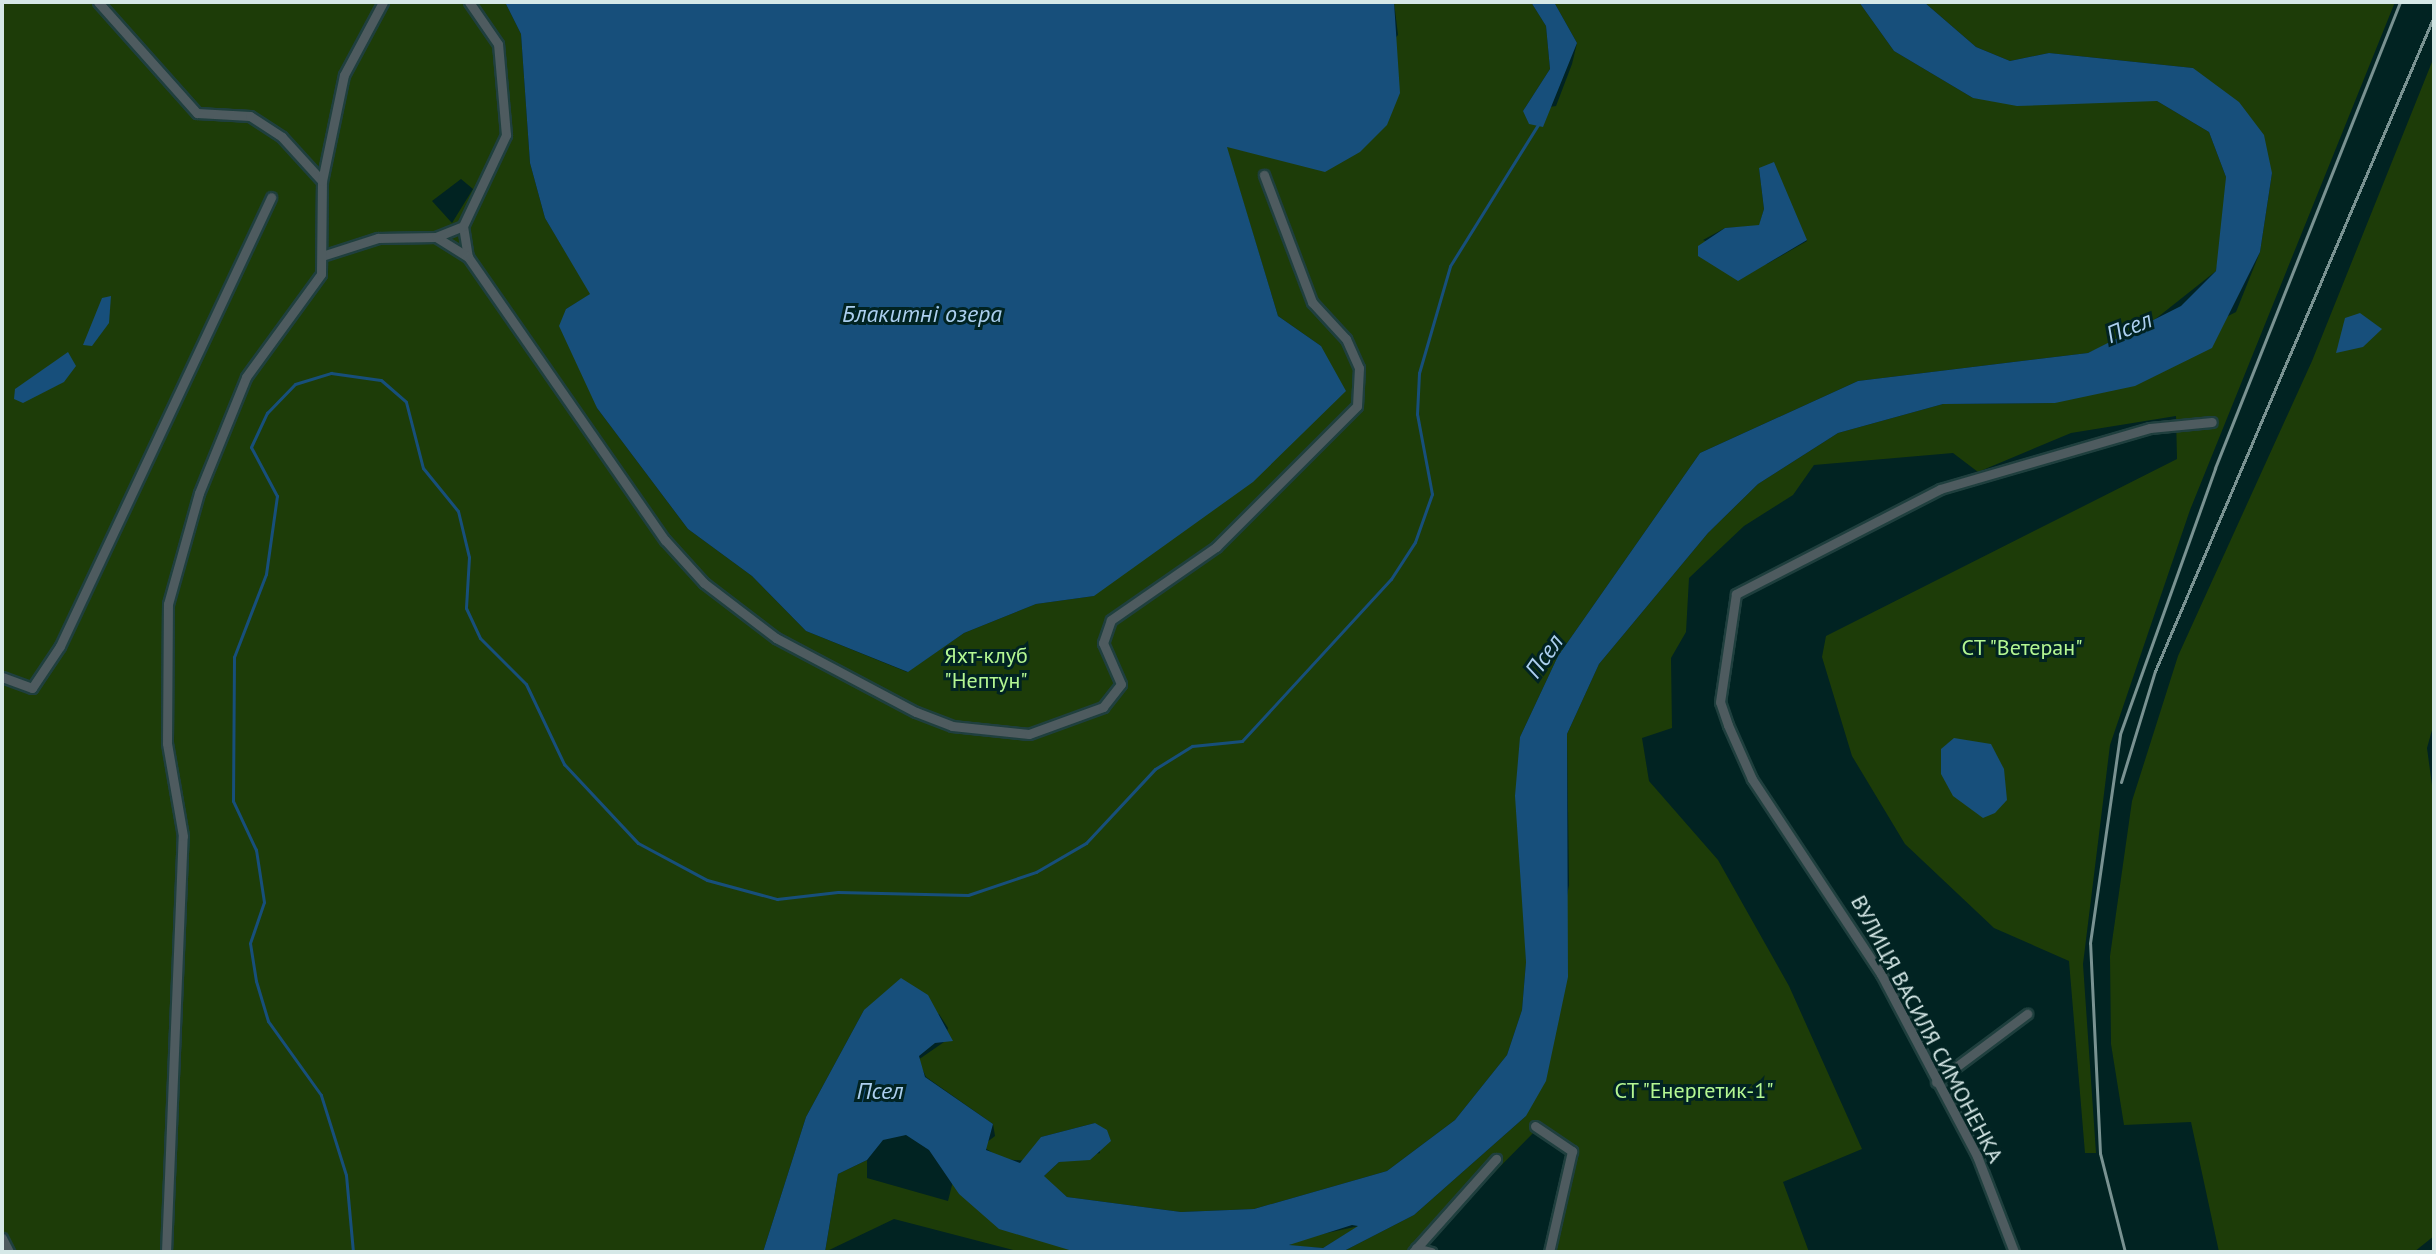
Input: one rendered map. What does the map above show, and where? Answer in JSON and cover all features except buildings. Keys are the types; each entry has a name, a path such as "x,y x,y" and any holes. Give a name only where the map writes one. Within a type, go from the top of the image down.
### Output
{"street":[{"path":"98,2 197,113 250,116 282,137 322,181"},
{"path":"166,1252 183,836 167,743 168,604 199,493 246,377 307,299 325,255 322,181 344,75 383,2"},
{"path":"468,257 463,226 506,135 498,44 469,2"},
{"path":"436,237 468,257 665,540 704,583 787,645 916,712 952,726 1029,734 1103,707 1121,684 1103,643 1111,620 1216,547 1357,406 1359,368 1346,339 1312,302 1264,175"},
{"path":"2,677 32,688 60,646 271,197"},
{"path":"325,255 378,238 436,237 463,226"},
{"name":"ВУЛИЦЯ ВАСИЛЯ СИМОНЕНКА","path":"2014,1252 1977,1156 1839,901 1777,819 1728,725 1720,702 1736,594 1940,489 2150,428 2212,422"},
{"path":"1936,1082 2027,1014"},
{"path":"1535,1126 1572,1151 1549,1252"},
{"path":"1414,1250 1496,1159"},
{"path":"2,1238 9,1252"},
{"path":"1414,1250 1431,1252"}],"green space":[{"name":"Яхт-клуб \"Нептун\"","path":"2,2 505,2 521,34 530,163 545,218 591,294 566,309 597,408 688,529 752,576 806,631 907,672 964,633 1036,604 1094,596 1321,346 1278,316 1226,146 1277,159 1398,35 1394,2 1531,2 1546,26 1550,69 1523,111 1556,106 1572,64 1577,43 1554,2 1859,2 1894,51 1973,98 2157,101 2209,132 2226,177 2225,225 2216,271 2139,332 2088,353 1858,381 1700,453 1558,656 1520,737 1526,962 1522,1010 1507,1055 1455,1120 1387,1171 1254,1209 1181,1212 1067,1197 1043,1177 1059,1162 1100,1153 1095,1123 1041,1137 1028,1161 1002,1159 982,1146 995,1136 993,1124 926,1077 918,1060 944,1042 948,1028 939,1014 864,1010 806,1117 763,1252 2,1252","holes":["1759,168 1807,241 1767,264 1703,240 1725,228 1759,226 1764,209","461,179 473,189 452,223 432,201"]},
{"path":"1924,2 2395,2 2190,510 2110,745 2083,964 2096,1153 2085,1153 2069,961 1994,928 1905,844 1852,756 1822,657 1826,636 2177,459 2176,416 2071,433 1978,472 1953,453 1814,465 1793,495 1744,526 1689,578 1686,632 1671,658 1672,728 1642,738 1649,781 1718,860 1789,986 1862,1149 1783,1182 1809,1252 1551,1252 1574,1148 1543,1123 1416,1252 1342,1252 1414,1215 1526,1116 1569,885 1567,734 1599,664 1708,533 1758,484 1838,433 1943,404 2055,403 2236,312 2260,252 2272,173 2193,68 2049,53 2010,61 1976,47"},
{"path":"2434,57 2434,723 2427,748 2434,800 2434,1236 2414,1252 2219,1252 2191,1122 2124,1125 2111,1044 2110,956 2132,801 2178,656 2312,361"},
{"path":"867,1160 867,1178 948,1201 953,1181 959,1194 1076,1252 1021,1252 894,1219 825,1252 838,1174"},
{"path":"1359,1226 1323,1248 1289,1246 1295,1240"}],"water":[{"name":"Блакитні озера","path":"505,2 1394,2 1400,93 1387,125 1360,152 1325,172 1227,147 1278,316 1321,346 1346,391 1253,482 1094,596 1036,604 964,633 908,672 806,631 752,576 688,529 597,408 559,326 566,309 590,294 545,218 530,163 521,34"},
{"path":"1531,2 1554,2 1577,43 1543,127 1529,124 1523,111 1550,69 1546,26"},
{"name":"Псел","path":"1859,2 1924,2 1976,47 2010,61 2049,53 2193,68 2239,102 2264,135 2272,173 2260,252 2212,348 2135,386 2055,403 1943,404 1838,433 1758,484 1708,533 1599,664 1567,734 1568,977 1546,1081 1526,1116 1414,1215 1342,1252 1076,1252 999,1229 959,1194 929,1150 906,1135 883,1140 867,1160 838,1174 825,1252 763,1252 806,1117 864,1010 901,978 928,995 953,1041 935,1043 919,1056 925,1077 993,1124 986,1150 1020,1163 1041,1137 1095,1123 1107,1130 1111,1141 1090,1160 1059,1162 1044,1176 1067,1197 1181,1212 1254,1209 1387,1171 1455,1120 1507,1055 1522,1010 1526,962 1515,796 1520,737 1558,656 1700,453 1858,381 2088,353 2181,306 2216,271 2226,177 2209,132 2157,101 2017,106 1973,98 1894,51","holes":["1352,1225 1358,1226 1323,1248 1289,1245"]},
{"path":"1774,162 1807,240 1738,281 1698,256 1698,246 1725,228 1759,225 1764,209 1759,168"},
{"path":"111,296 109,323 92,346 83,345 102,298"},
{"path":"2360,313 2382,329 2363,347 2336,353 2345,318"},
{"path":"68,352 76,366 64,382 23,403 14,399 15,389"},
{"path":"1954,738 1991,744 2004,769 2007,800 1995,813 1983,818 1953,796 1941,774 1941,749"}],"waterway":[{"path":"353,1252 346,1175 321,1095 268,1021 256,981 250,943 264,902 256,850 233,801 234,657 266,574 277,496 251,447 267,413 295,384 331,373 381,380 406,402 423,468 458,511 469,557 466,608 480,638 526,684 564,764 638,843 707,880 777,899 838,892 968,895 1036,872 1086,843 1155,769 1192,746 1242,741 1391,579 1415,542 1432,494 1417,414 1419,373 1450,266 1539,123"}],"railway":[{"path":"2125,1252 2100,1153 2090,943 2120,734 2215,468 2400,2"},
{"path":"2121,782 2155,671 2434,16"}],"park label":[{"name":"СТ \"Ветеран\"","path":"2022,648"},
{"name":"СТ \"Енергетик-1\"","path":"1694,1091"}]}
